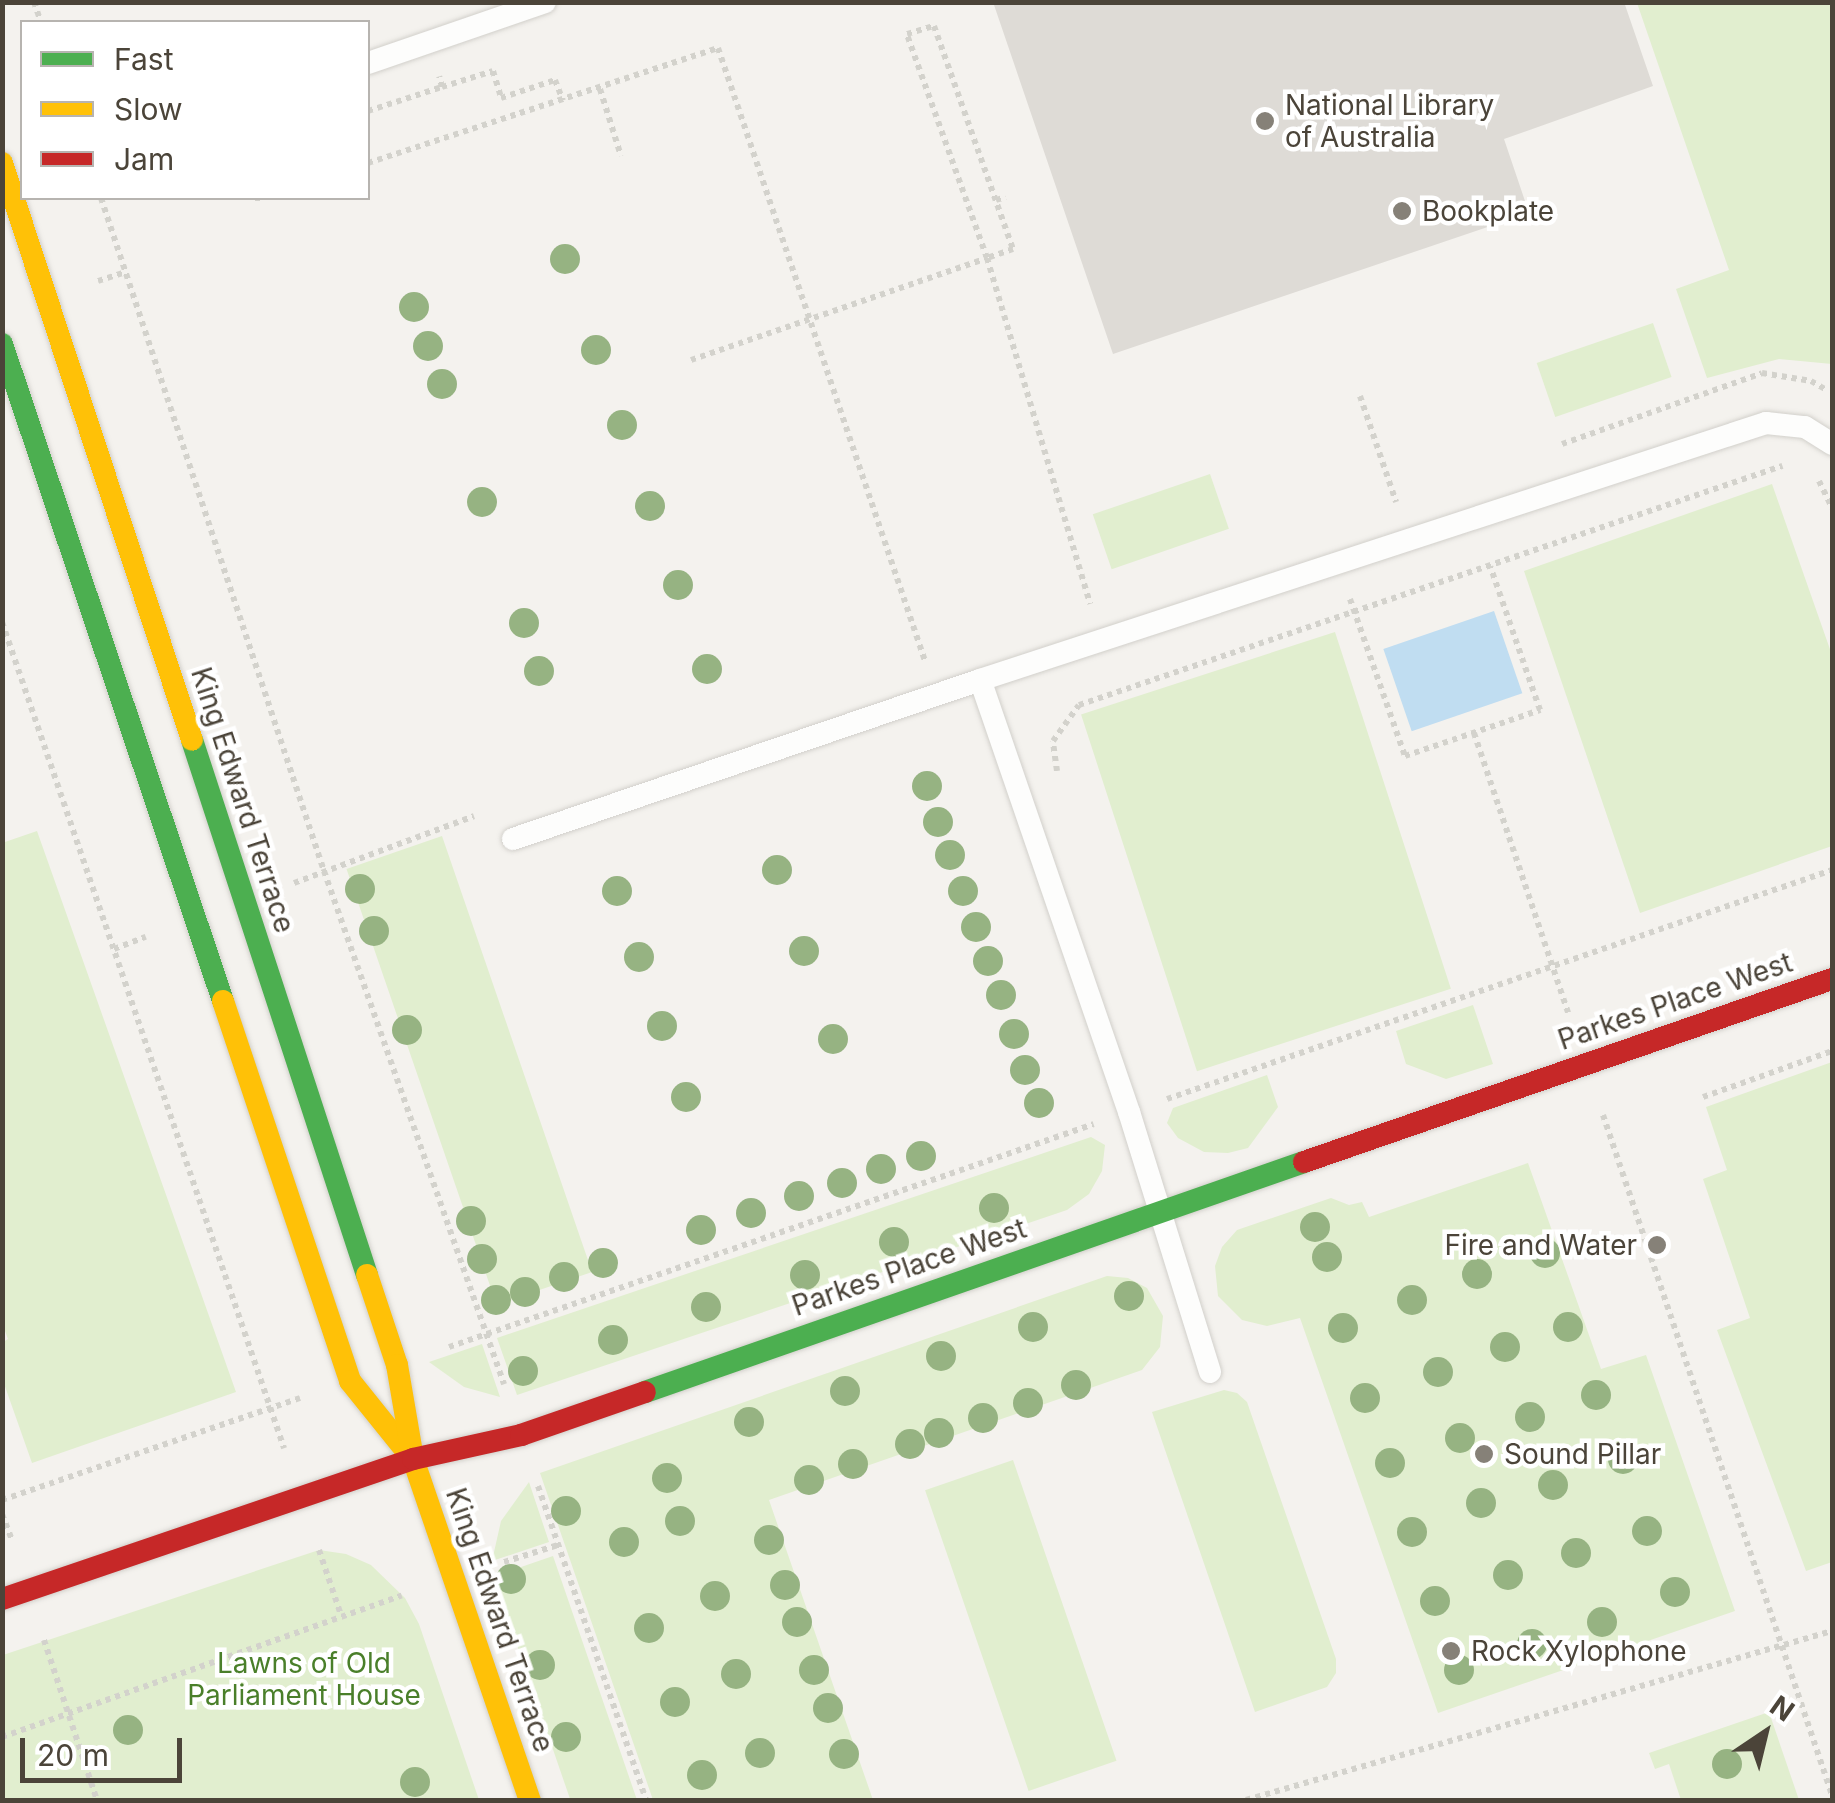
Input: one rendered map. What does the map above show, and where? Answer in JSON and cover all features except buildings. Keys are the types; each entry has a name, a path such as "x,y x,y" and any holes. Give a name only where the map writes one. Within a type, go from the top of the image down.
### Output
{"main road":[{"name":"King Edward Terrace","path":"9,179 397,1364 413,1459 530,1800"},
{"name":"King Edward Terrace","path":"2,344 350,1382 413,1459"},
{"name":"Parkes Place West","path":"2,1599 413,1459 522,1435 1832,979"}],"lane":[{"path":"370,62 545,2"},
{"path":"513,839 980,680 1766,423 1804,427 1832,444"},
{"path":"980,680 1129,1112 1210,1372"}],"path":[{"path":"691,360 812,320 987,258 1012,249 934,26 908,34 987,258 1101,641"},
{"path":"370,163 718,48 938,695"},
{"path":"442,86 493,71 501,98 554,80 562,101"},
{"path":"600,89 621,156"},
{"path":"996,200 1006,197"},
{"path":"103,200 324,871 646,1800"},
{"path":"1762,374 1812,381 1832,394"},
{"path":"1360,396 1396,502"},
{"path":"1062,784 1054,740 1080,704 1786,465 1798,468"},
{"path":"1810,471 1826,489 1832,508"},
{"path":"1338,564 1404,756 1540,710 1473,520"},
{"path":"2,622 341,1615 2,1737"},
{"path":"1474,732 1832,1796"},
{"path":"1703,1096 1832,1051"},
{"path":"1164,1080 1170,1098"},
{"path":"2,1500 350,1382"},
{"path":"2,1514 97,1800"},
{"path":"1246,1800 1782,1648 1832,1630"}],"green space":[{"path":"1637,3 1832,3 1832,364 1779,359 1707,378 1676,289 1729,270"},
{"path":"1653,323 1672,377 1555,417 1537,363"},
{"path":"1210,474 1229,529 1112,569 1093,514"},
{"path":"1772,484 1832,655 1832,846 1640,913 1524,571"},
{"path":"1335,632 1451,989 1197,1071 1081,715"},
{"path":"37,831 236,1392 32,1463 2,1378 3,1342 8,1339 2,1323 2,843"},
{"path":"442,836 592,1272 497,1305 347,869"},
{"path":"1473,1005 1493,1064 1446,1079 1406,1064 1396,1031"},
{"path":"1832,1062 1832,1562 1806,1571 1717,1330 1750,1318 1703,1179 1727,1170 1706,1107"},
{"path":"1267,1075 1278,1107 1248,1148 1228,1153 1204,1152 1178,1138 1167,1123 1173,1108"},
{"path":"1091,1137 1105,1145 1102,1171 1089,1194 1067,1210 517,1395 497,1338"},
{"path":"1528,1163 1601,1369 1646,1355 1735,1611 1438,1713 1300,1318 1267,1326 1242,1320 1218,1296 1215,1266 1222,1247 1237,1230 1331,1198 1349,1205 1362,1202 1369,1217"},
{"path":"1107,1276 1128,1278 1147,1288 1163,1316 1160,1347 1142,1370 769,1500 873,1800 653,1800 540,1473"},
{"path":"482,1344 500,1397 464,1387 429,1362"},
{"path":"1224,1390 1237,1393 1247,1402 1336,1659 1336,1673 1327,1687 1255,1712 1152,1412"},
{"path":"1013,1460 1117,1761 1029,1791 925,1490"},
{"path":"529,1482 549,1542 492,1561 501,1521"},
{"name":"Lawns of Old Parliament House","path":"319,1550 346,1554 371,1565 405,1598 419,1624 479,1800 3,1800 3,1655"},
{"path":"553,1556 637,1800 570,1800 493,1577"},
{"path":"1769,1712 1799,1800 1681,1800 1669,1764 1655,1769 1649,1753"}],"water":[{"path":"1494,611 1522,693 1412,731 1383,649"}],"traffic: fast":[{"path":"2,344 223,1001"},
{"path":"192,740 367,1275"},
{"path":"645,1392 1304,1162"}],"traffic: slow":[{"path":"2,163 192,740"},
{"path":"223,1001 350,1381 411,1457"},
{"path":"367,1275 397,1365 413,1459 530,1800"}],"traffic: jam":[{"path":"1304,1162 1832,979"},
{"path":"2,1599 413,1459 521,1435 645,1392"}],"place":[{"name":"National Library of Australia","path":"1265,121"},
{"name":"Bookplate","path":"1402,211"},
{"name":"Fire and Water","path":"1657,1245"},
{"name":"Sound Pillar","path":"1484,1454"},
{"name":"Rock Xylophone","path":"1451,1651"}]}
